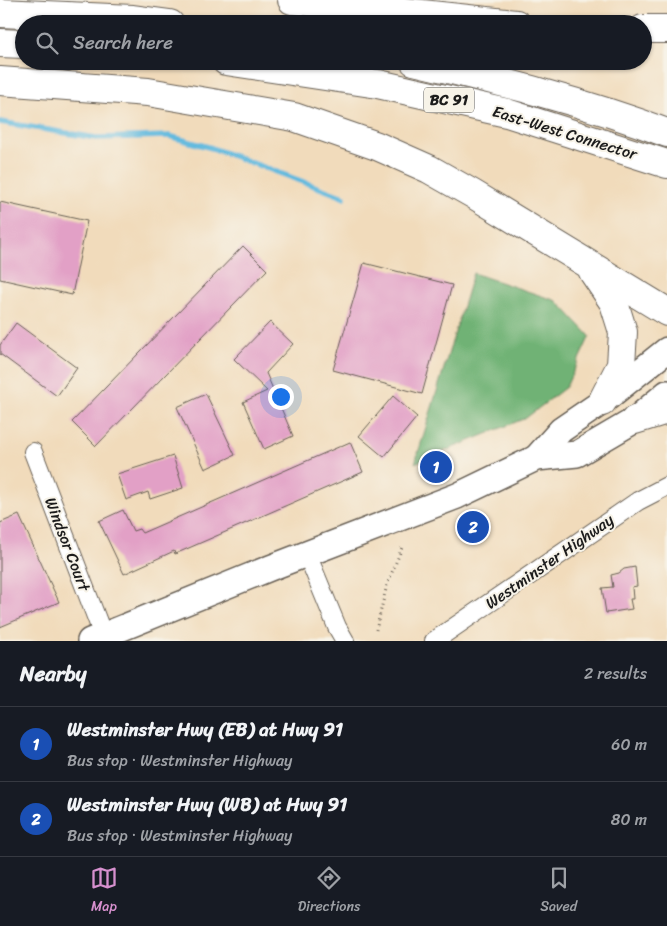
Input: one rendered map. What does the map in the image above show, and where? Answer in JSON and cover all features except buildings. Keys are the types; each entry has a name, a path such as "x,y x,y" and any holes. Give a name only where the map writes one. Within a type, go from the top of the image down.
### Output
{"highway":[{"path":"292,0 432,15"},
{"path":"0,13 44,15"},
{"path":"0,43 15,44"},
{"name":"East-West Connector","path":"285,70 378,84 506,113 667,164"},
{"name":"East-West Connector","path":"453,70 509,83 644,124 667,133"},
{"path":"0,81 148,92 294,117 378,146 429,169 667,312"},
{"path":"588,264 614,303 623,332 621,365 602,402"},
{"path":"635,420 667,410"}],"main road":[{"path":"536,458 561,430 602,402 667,350"},
{"path":"96,638 457,496 536,458 577,454 635,420 667,393"}],"street":[{"name":"Windsor Court","path":"33,452 96,638"},
{"name":"Westminster Highway","path":"434,641 638,500 667,486"},
{"path":"307,554 337,627 345,641"}],"path":[{"path":"376,630 387,585 403,545"}],"green space":[{"path":"473,273 557,301 590,336 566,387 526,418 415,463"}],"waterway":[{"path":"0,122 96,138 169,136 212,148 344,197"}],"place":[{"name":"Westminster Hwy (EB) at Hwy 91","path":"436,467"},
{"name":"Westminster Hwy (WB) at Hwy 91","path":"473,527"}]}
